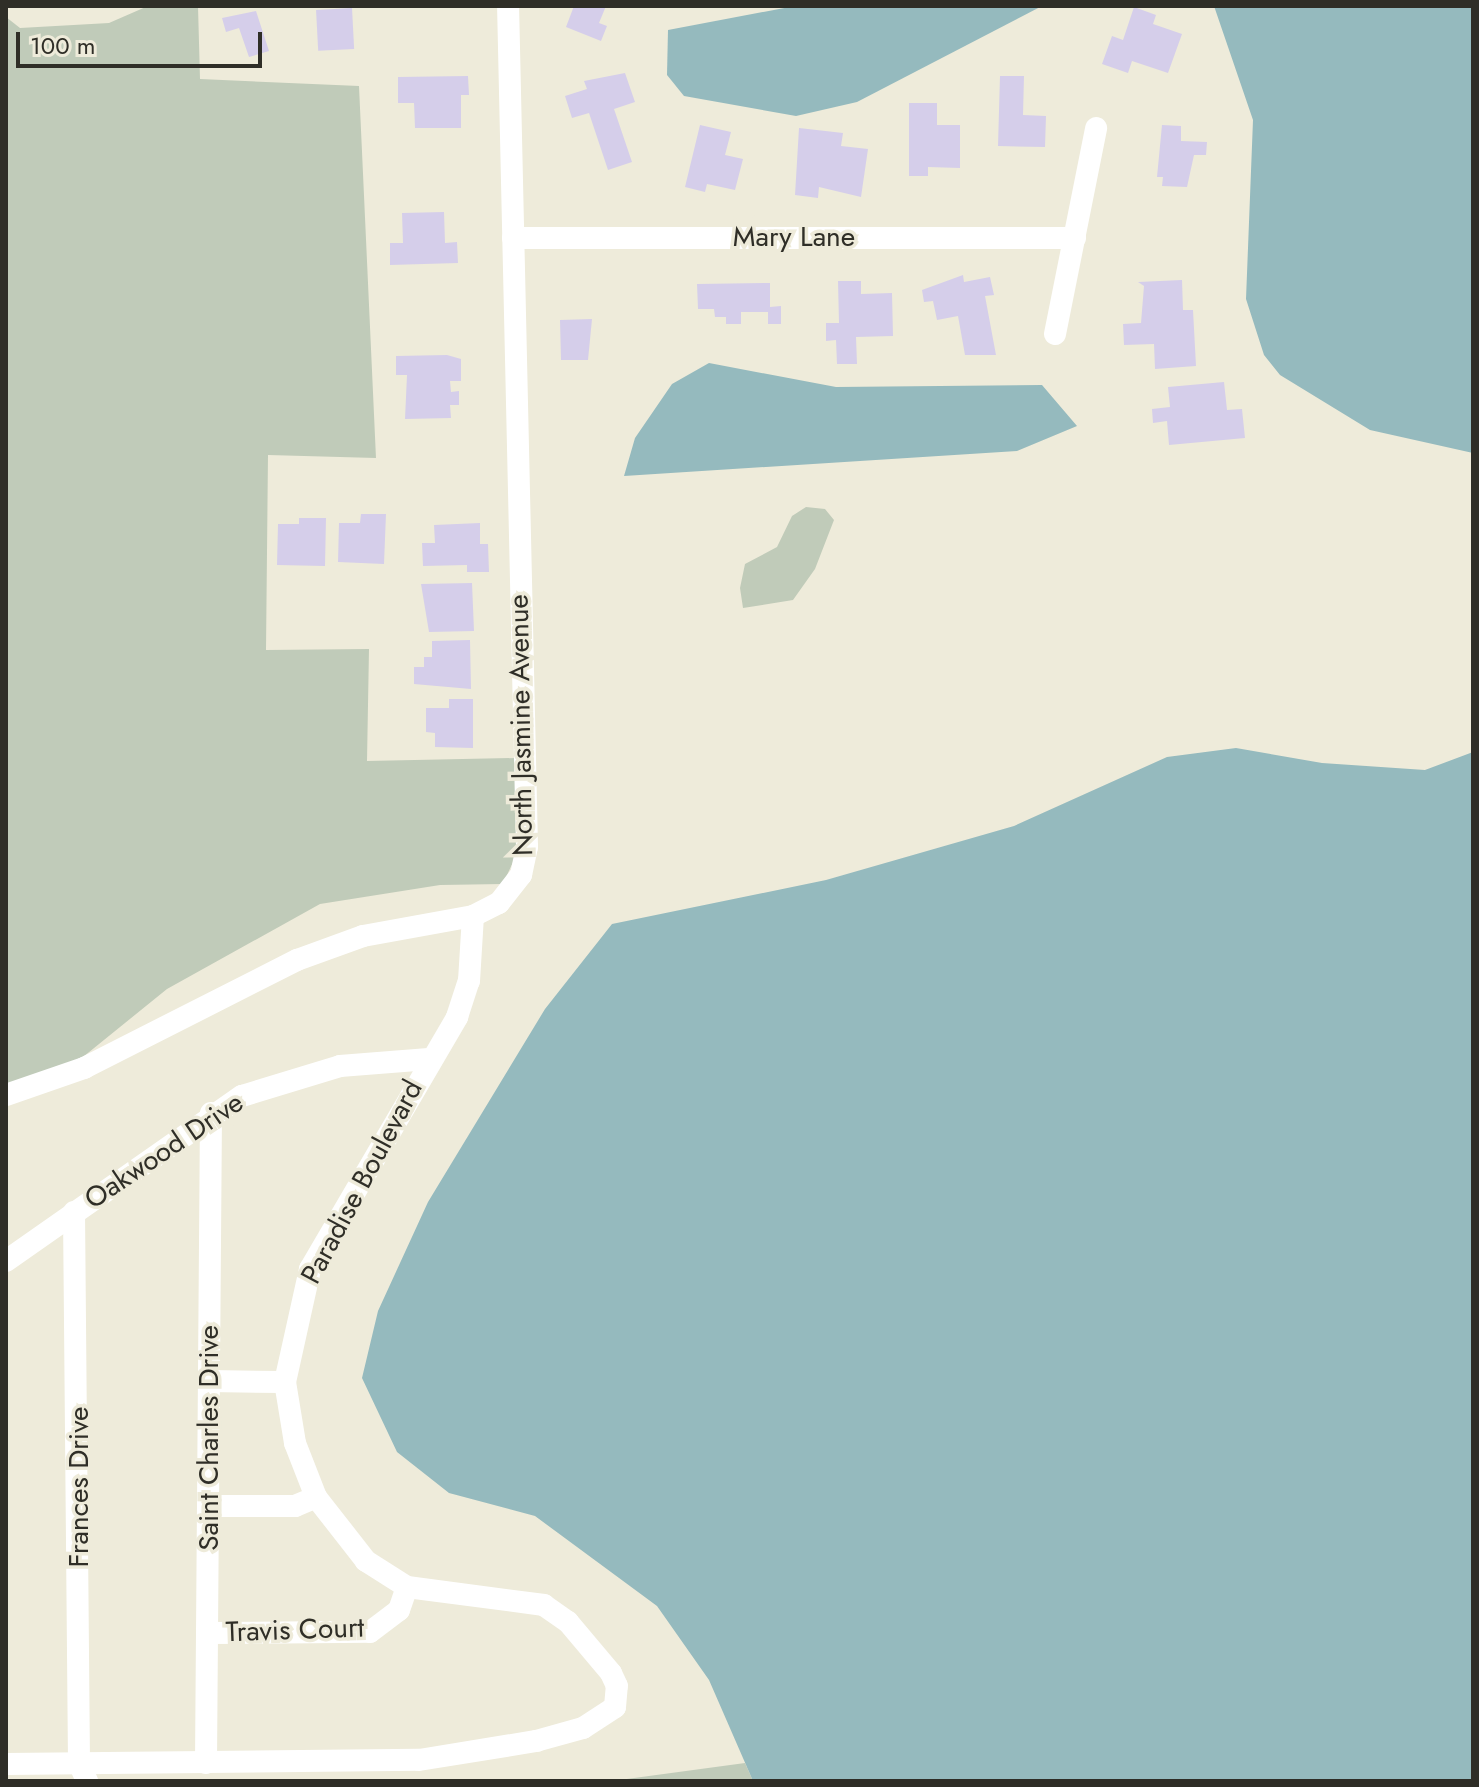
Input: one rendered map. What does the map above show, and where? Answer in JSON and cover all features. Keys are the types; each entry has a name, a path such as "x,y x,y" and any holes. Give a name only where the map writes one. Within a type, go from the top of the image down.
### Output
{"street":[{"name":"North Jasmine Avenue","path":"6,1095 84,1068 297,960 363,936 473,916 499,903 521,875 527,847 508,6"},
{"path":"1055,334 1096,128"},
{"name":"Mary Lane","path":"513,238 1075,238"},
{"name":"Paradise Boulevard","path":"206,1763 383,1763 445,1757 583,1728 609,1714 618,1697 611,1673 568,1622 544,1605 407,1587 366,1561 316,1497 295,1443 285,1382 310,1269 465,995 473,916"},
{"name":"Oakwood Drive","path":"6,1261 211,1113 297,1075 378,1060 429,1059"},
{"name":"Saint Charles Drive","path":"206,1763 211,1113"},
{"name":"Frances Drive","path":"74,1212 83,1772"},
{"path":"209,1381 285,1382"},
{"path":"208,1506 295,1506 316,1497"},
{"name":"Travis Court","path":"207,1633 370,1632 399,1610 407,1587"},
{"path":"6,1764 83,1772 206,1763"}],"green space":[{"path":"148,6 198,6 200,79 359,86 376,458 268,455 266,650 369,649 367,761 516,758 518,851 503,884 440,885 320,904 167,989 78,1061 6,1085 6,17 20,28 109,23"},
{"path":"806,507 825,509 834,520 815,569 793,600 743,608 740,588 745,564 777,547 792,516"},
{"path":"745,1763 753,1781 612,1781"}],"water":[{"path":"795,6 1042,6 857,102 796,116 684,96 667,75 668,30"},
{"path":"1214,6 1473,6 1473,453 1370,430 1280,375 1264,355 1246,299 1253,120"},
{"path":"709,363 836,387 1042,385 1077,426 1017,451 624,476 635,438 672,384"},
{"path":"1236,748 1322,763 1425,770 1473,752 1473,1781 753,1781 709,1680 657,1606 535,1516 449,1493 397,1452 362,1378 378,1311 428,1202 545,1009 612,924 826,880 1014,826 1167,757"}],"building":[{"path":"574,6 606,6 599,23 607,26 601,41 566,27"},
{"path":"1134,7 1156,15 1153,24 1182,34 1168,73 1132,61 1128,73 1102,64 1112,36 1123,40"},
{"path":"352,8 354,49 318,51 316,10"},
{"path":"256,11 269,51 249,57 239,28 226,32 222,18"},
{"path":"625,73 635,102 614,109 632,162 608,170 589,113 572,118 565,96 587,89 584,81"},
{"path":"468,76 469,95 461,95 461,128 415,128 414,103 398,103 398,77"},
{"path":"1000,76 1024,76 1023,115 1046,116 1045,147 998,146"},
{"path":"909,103 937,103 937,125 960,125 960,168 928,167 928,176 909,176"},
{"path":"700,125 731,132 725,155 743,159 735,190 707,184 705,192 685,187"},
{"path":"1162,125 1181,126 1181,141 1207,142 1206,155 1194,155 1187,187 1162,186 1163,177 1157,177"},
{"path":"799,128 843,133 841,146 868,149 861,197 819,187 818,198 795,195"},
{"path":"444,212 445,243 457,242 458,263 390,265 390,243 403,243 402,213"},
{"path":"963,275 964,282 990,277 994,295 985,296 996,355 965,355 958,316 937,320 933,301 924,302 922,290"},
{"path":"1182,280 1183,310 1193,310 1196,366 1155,369 1154,344 1124,345 1123,324 1141,323 1144,286 1138,282"},
{"path":"838,281 861,281 861,294 892,293 893,336 856,337 857,364 837,364 836,340 826,341 826,323 839,323"},
{"path":"770,283 770,307 781,306 781,324 768,324 768,312 741,312 741,324 726,324 726,317 715,317 714,309 698,309 697,284"},
{"path":"592,319 588,360 561,360 560,320"},
{"path":"447,355 461,359 461,381 450,381 451,392 459,391 459,405 450,405 451,418 405,419 407,375 396,375 396,356"},
{"path":"1224,382 1227,410 1242,409 1245,438 1169,445 1167,421 1153,423 1152,409 1170,407 1168,387"},
{"path":"361,514 386,514 384,564 338,562 339,523 360,523"},
{"path":"299,518 326,518 325,566 277,565 278,524 299,524"},
{"path":"480,523 480,544 488,544 489,572 467,572 467,565 423,566 422,543 435,543 434,525"},
{"path":"472,583 474,631 429,632 421,584"},
{"path":"470,640 471,689 414,684 414,667 424,667 424,657 432,657 432,641"},
{"path":"449,699 473,699 473,748 435,747 435,733 426,732 426,708 449,708"}]}
